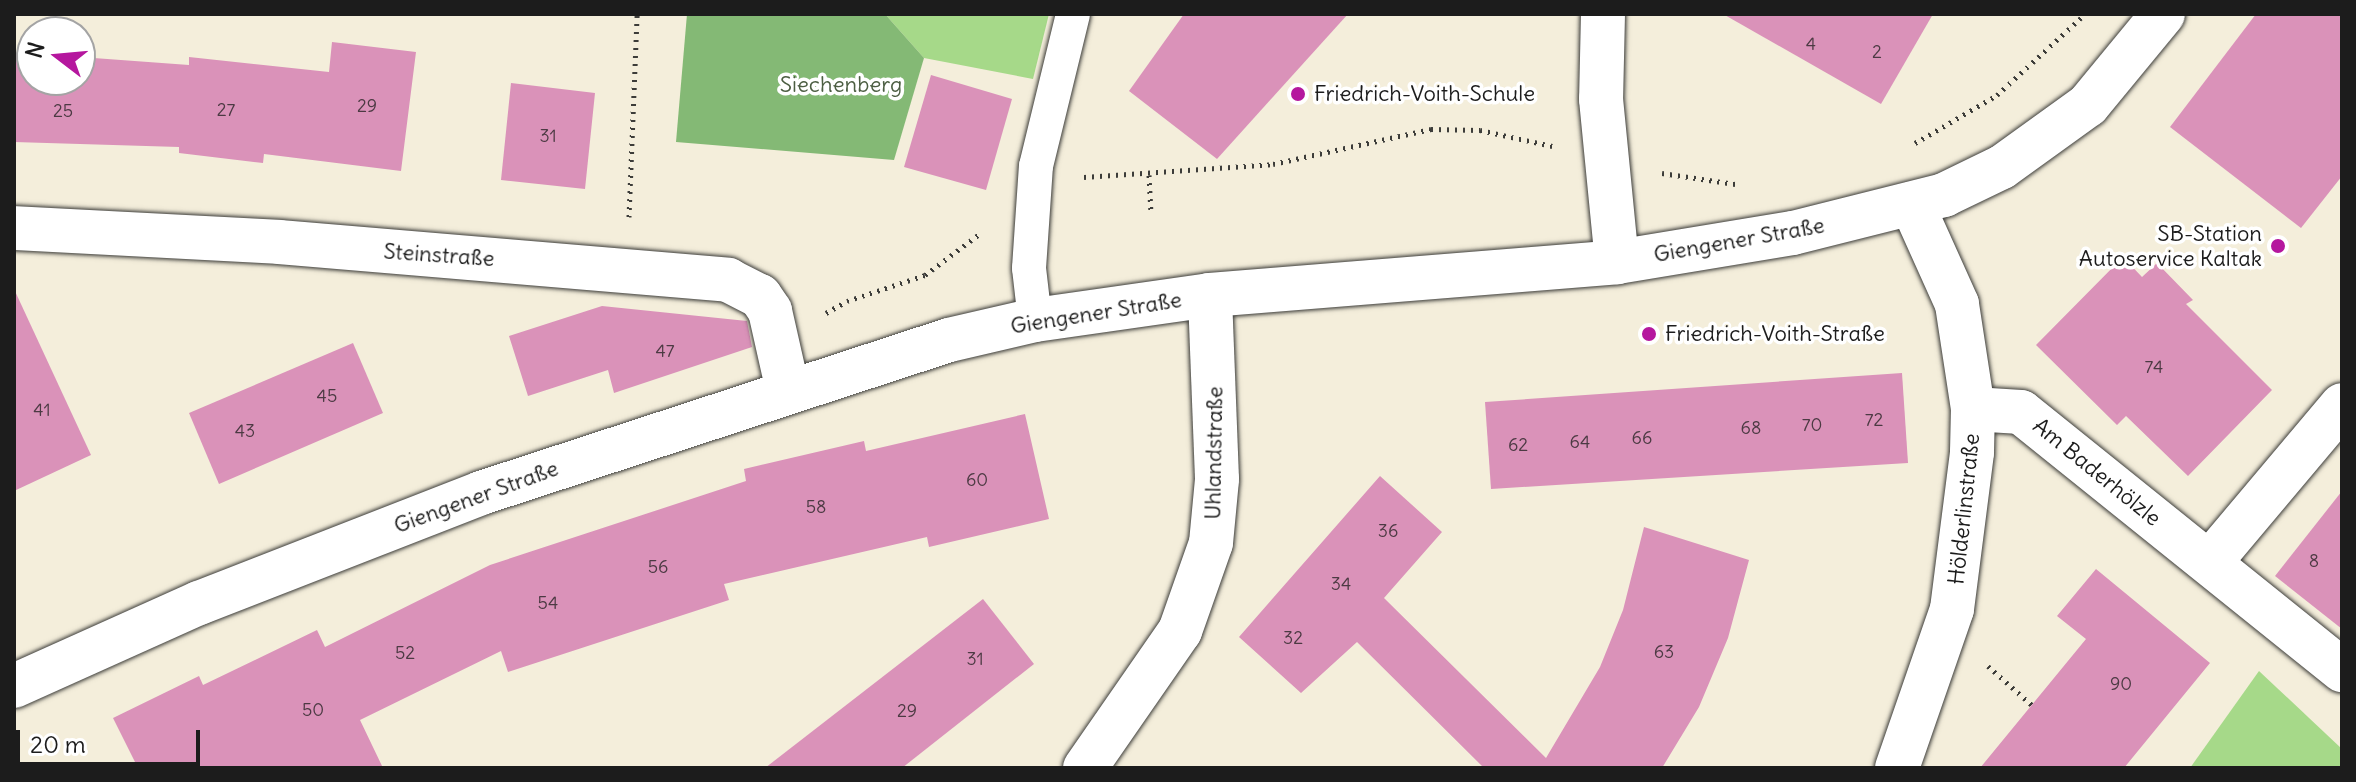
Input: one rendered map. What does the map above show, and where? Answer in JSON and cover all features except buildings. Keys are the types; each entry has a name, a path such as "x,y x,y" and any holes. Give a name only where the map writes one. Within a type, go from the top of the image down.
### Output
{"street":[{"path":"1603,14 1605,159 1617,262"},
{"name":"Giengener Straße","path":"14,686 199,603 481,493 949,340 1035,320 1210,295 1617,262 1793,233 1912,204 2002,167 2088,105 2163,14"},
{"name":"Hölderlinstraße","path":"1897,768 1952,609 1969,506 1973,409 1957,304 1912,204"},
{"name":"Steinstraße","path":"14,228 279,242 706,277 745,286 760,296 778,343 788,391"},
{"name":"Uhlandstraße","path":"1085,768 1180,631 1211,543 1217,479 1210,295"},
{"path":"2210,562 2342,405"},
{"name":"Am Baderhölzle","path":"1973,409 2021,412 2342,670"}],"lane":[{"path":"1035,320 1029,268 1033,193 1073,14"}],"path":[{"path":"631,193 637,14"},
{"path":"1903,148 1997,95 2085,14"},
{"path":"778,343 847,301 925,275 1033,193 1078,177 1149,175 1273,164 1431,129 1459,128 1689,179 1747,184"},
{"path":"1149,175 1151,214"}],"green space":[{"name":"Siechenberg","path":"687,14 885,14 924,58 894,160 676,142"},
{"path":"885,14 1049,14 1033,79 924,58"},
{"path":"2259,671 2342,749 2342,768 2190,768"}],"place":[{"name":"Friedrich-Voith-Schule","path":"1298,94"},
{"name":"SB-Station Autoservice Kaltak","path":"2278,246"},
{"name":"Friedrich-Voith-Straße","path":"1649,334"}]}
